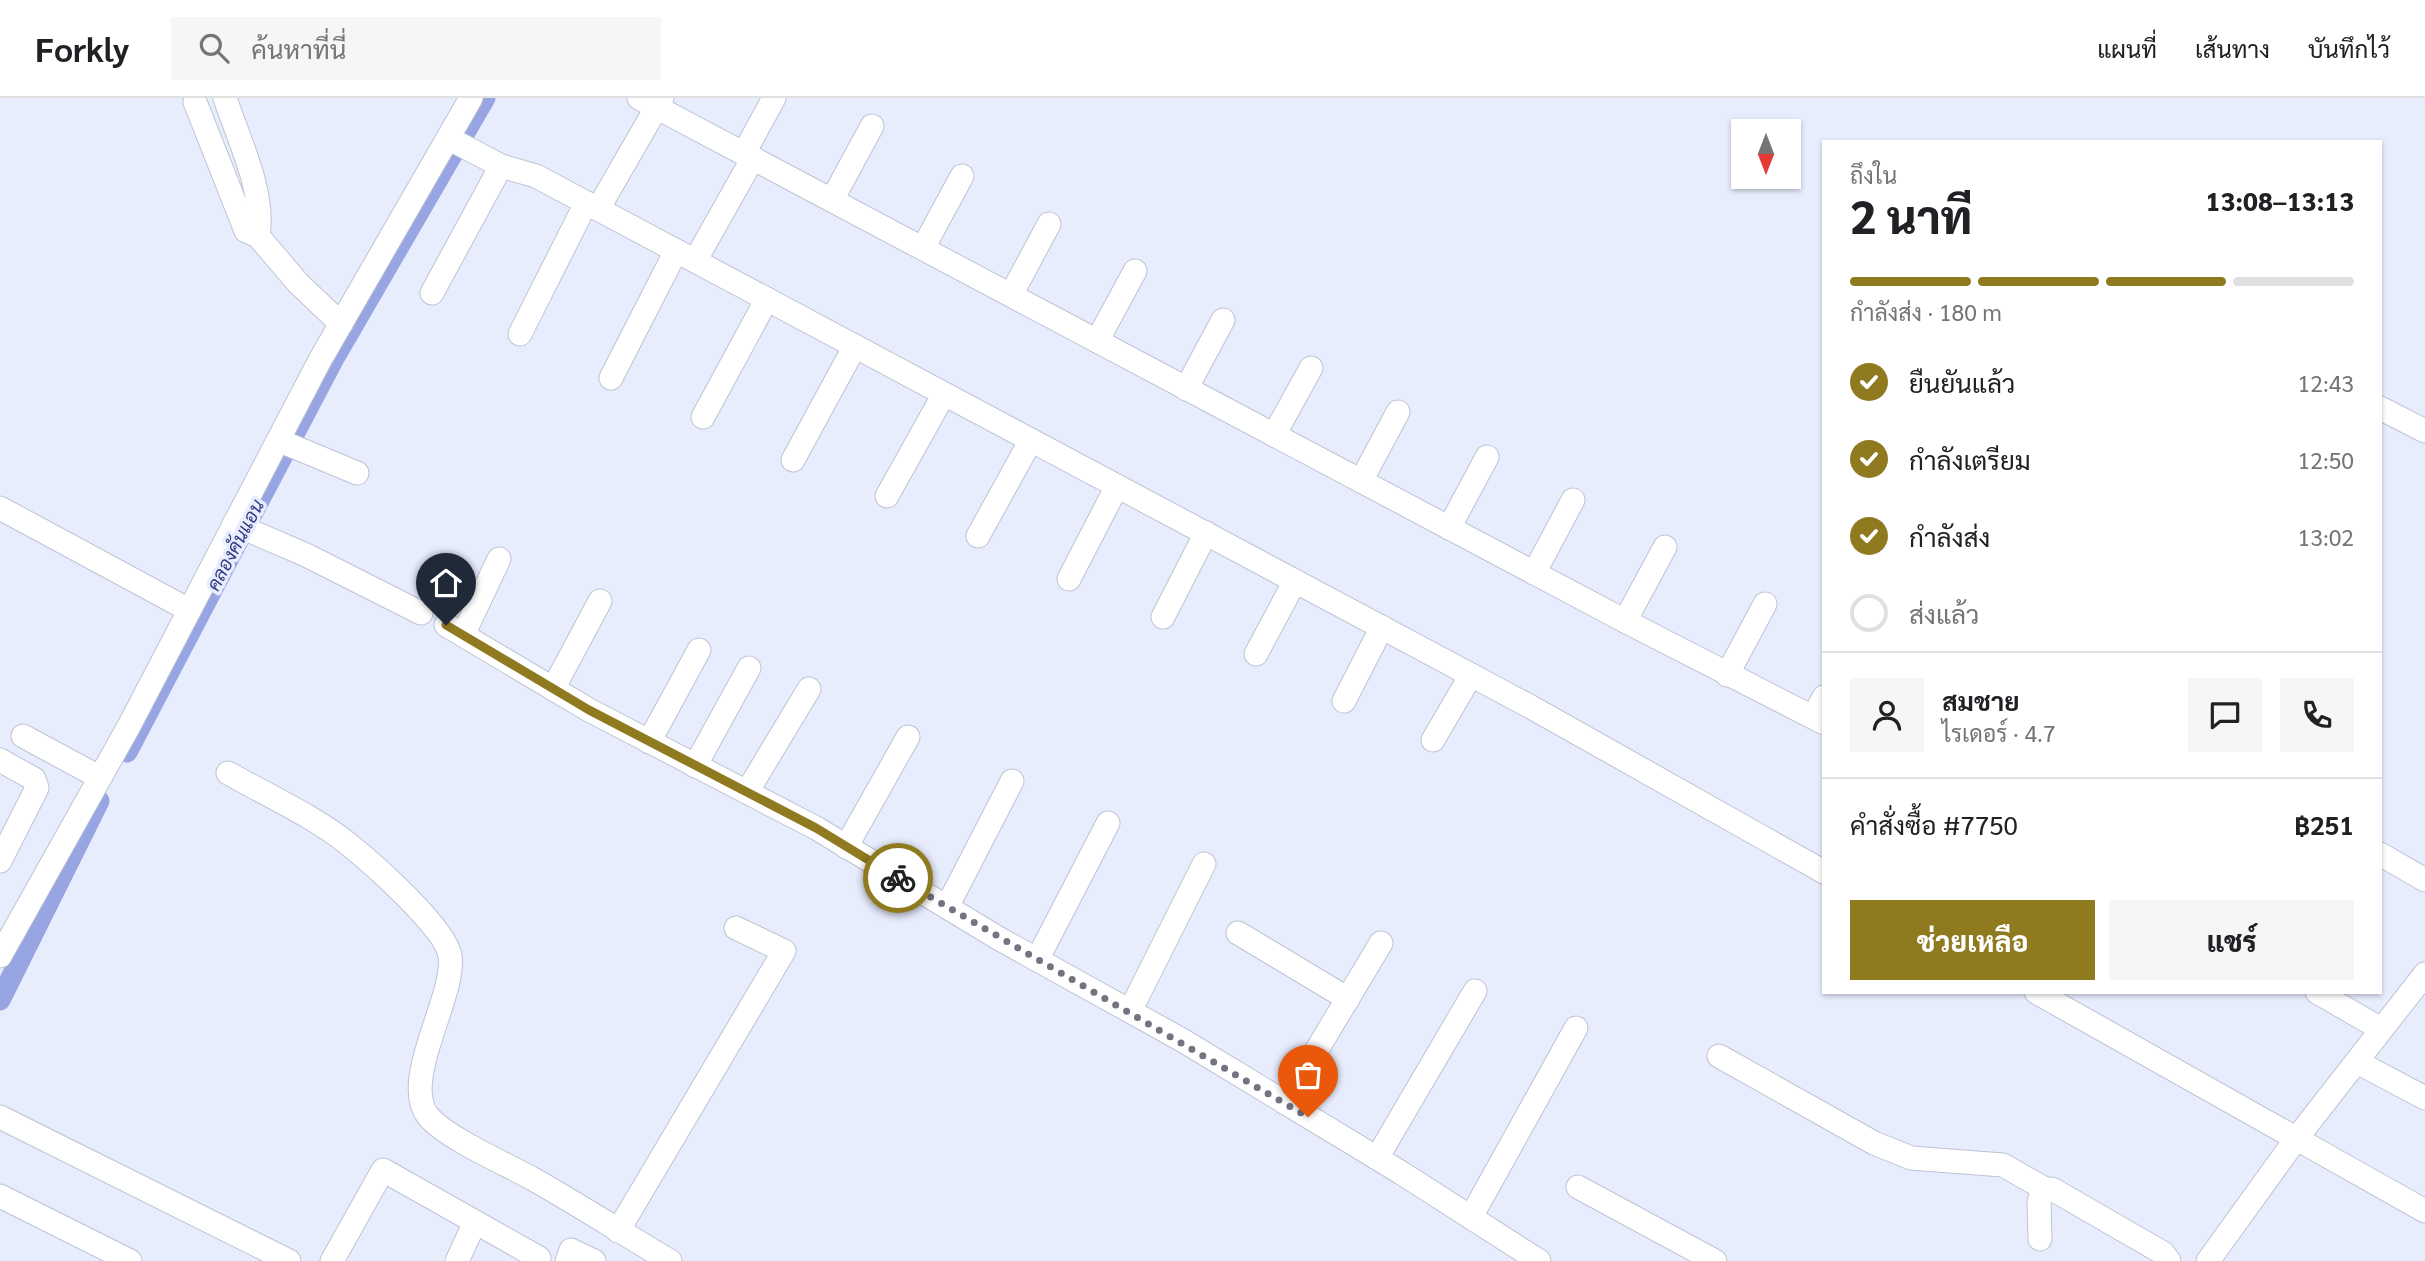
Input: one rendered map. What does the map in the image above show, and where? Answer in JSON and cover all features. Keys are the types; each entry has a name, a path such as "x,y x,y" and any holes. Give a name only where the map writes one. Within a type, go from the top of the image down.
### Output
{"street":[{"path":"258,236 260,221 257,195 223,98 191,100 246,231 258,236 298,283 341,324"},
{"path":"0,956 190,610 341,324 453,141 471,98"},
{"path":"611,378 748,156 774,98"},
{"path":"520,334 653,101 832,201 1727,675 1818,720"},
{"path":"832,201 872,126"},
{"path":"453,141 495,163 536,177 592,206 1206,533 1471,675 1822,871"},
{"path":"432,293 495,163"},
{"path":"923,248 962,176"},
{"path":"1010,295 1049,223"},
{"path":"1097,341 1135,271"},
{"path":"703,417 767,299"},
{"path":"1186,389 1223,320"},
{"path":"793,460 855,346"},
{"path":"1274,435 1311,368"},
{"path":"887,496 944,394"},
{"path":"2382,409 2425,431"},
{"path":"1361,481 1398,412"},
{"path":"978,537 1031,440"},
{"path":"280,441 357,473"},
{"path":"1449,528 1487,457"},
{"path":"1069,579 1117,486"},
{"path":"1534,573 1573,500"},
{"path":"0,508 190,610"},
{"path":"234,524 306,555 421,613"},
{"path":"1163,617 1206,533"},
{"path":"1625,621 1665,547"},
{"path":"499,559 455,629 553,689 846,846 947,908 1130,1011 1377,1158 1539,1261"},
{"path":"1256,654 1295,581"},
{"path":"553,689 600,601"},
{"path":"1727,675 1765,604"},
{"path":"1344,701 1382,627"},
{"path":"649,742 699,650"},
{"path":"695,766 749,668"},
{"path":"1433,740 1471,675"},
{"path":"747,792 809,689"},
{"path":"23,736 99,777"},
{"path":"846,846 908,737"},
{"path":"0,760 34,779 37,789 0,860"},
{"path":"228,773 346,842 433,923 450,955 447,981 422,1081 427,1114 440,1128 670,1261"},
{"path":"947,908 1012,781"},
{"path":"1037,960 1108,823"},
{"path":"2382,855 2425,880"},
{"path":"1130,1011 1204,864"},
{"path":"2382,873 2425,897"},
{"path":"618,1231 784,951 736,928"},
{"path":"1238,933 1348,999"},
{"path":"1285,1103 1381,943"},
{"path":"2208,1261 2296,1139 2425,974"},
{"path":"1377,1158 1475,992"},
{"path":"2040,994 2425,1211"},
{"path":"2320,994 2381,1029"},
{"path":"1471,1217 1576,1028"},
{"path":"1719,1056 1886,1148 1911,1158 2003,1165 2045,1189 2054,1190 2093,1215 2163,1253 2169,1261"},
{"path":"2357,1062 2425,1098"},
{"path":"0,1116 289,1261"},
{"path":"332,1261 383,1170 540,1258"},
{"path":"1578,1187 1715,1261"},
{"path":"2040,1239 2039,1202 2045,1189"},
{"path":"0,1196 130,1261"},
{"path":"457,1261 475,1222"},
{"path":"567,1261 571,1250 594,1261"}],"waterway":[{"name":"คลองคันแอน","path":"127,752 333,360 485,98"},
{"name":"คลองคันแอน","path":"0,1000 99,801"}],"way so far":[{"path":"898,878 998,938 1182,1041 1308,1117"}],"route":[{"path":"446,625 589,710 816,828 898,878"}]}
